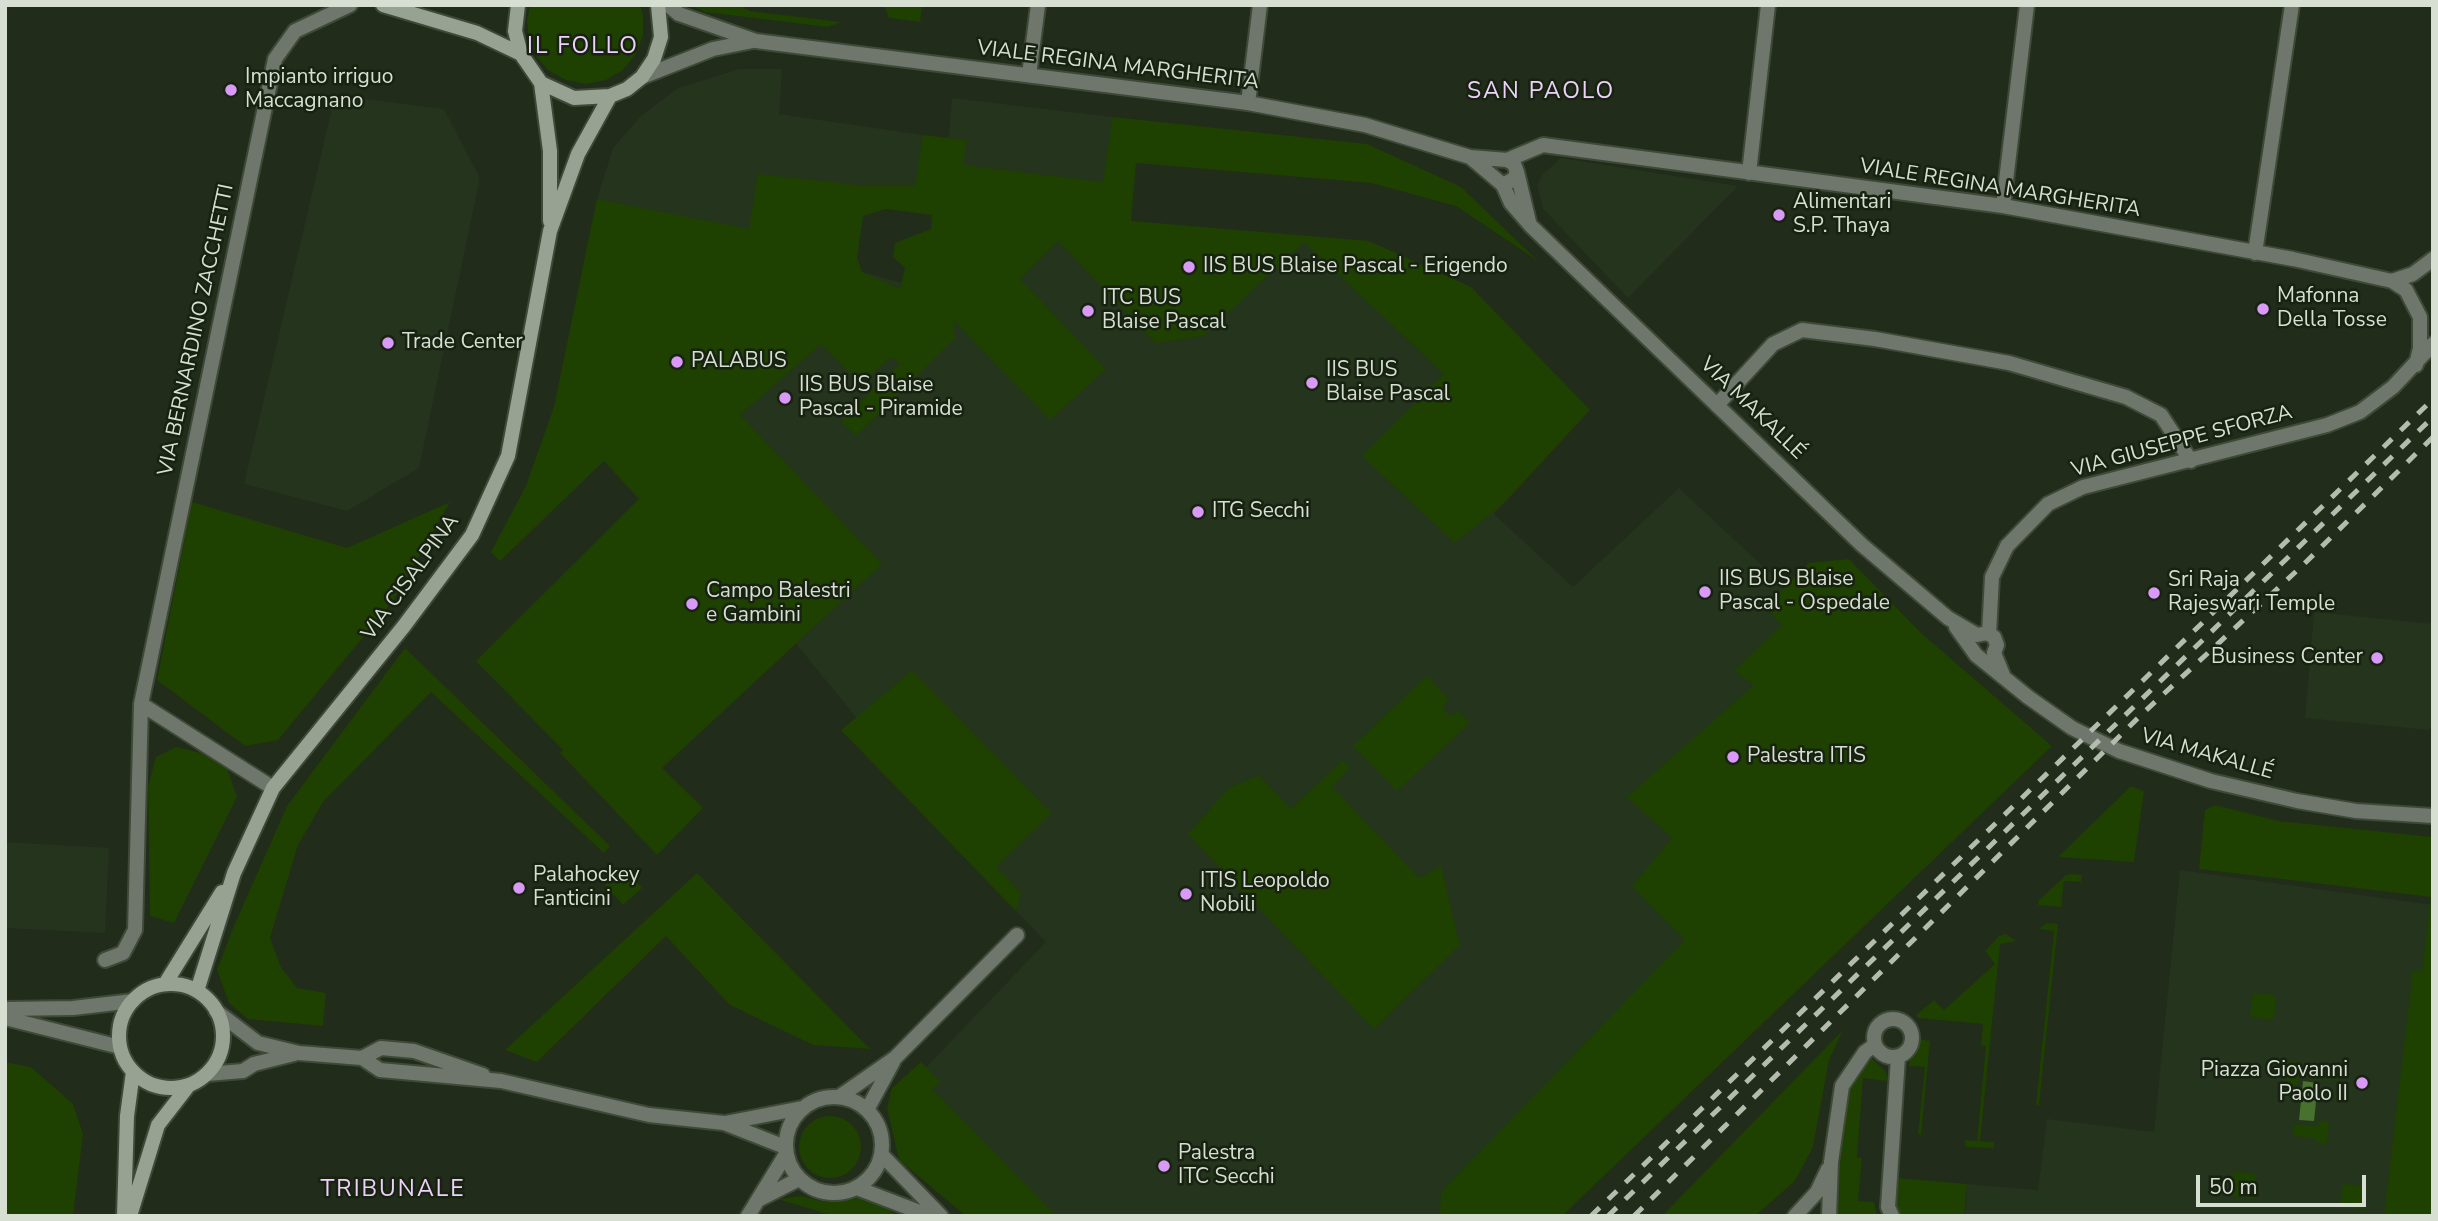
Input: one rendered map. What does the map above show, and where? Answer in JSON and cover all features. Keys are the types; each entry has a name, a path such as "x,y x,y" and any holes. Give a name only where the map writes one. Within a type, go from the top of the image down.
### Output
{"main road":[{"path":"383,5 477,33 521,54"},
{"path":"518,5 515,32 521,54 541,83"},
{"path":"642,77 654,58 661,37 658,5"},
{"name":"VIALE REGINA MARGHERITA","path":"541,83 574,98 610,96 627,89 642,77"},
{"name":"VIA CISALPINA","path":"541,83 550,150 550,231"},
{"name":"VIA CISALPINA","path":"165,984 234,873 273,788 404,626 472,535 508,456 550,231 578,154 610,96"},
{"name":"VIA CISALPINA","path":"197,991 234,873"},
{"path":"130,1216 158,1125 189,1085 207,1073 218,1060 222,1044 222,1027 216,1011 197,991 181,985 165,984 147,990 133,1000 124,1015 119,1031 120,1048 133,1072 159,1087 189,1085"},
{"path":"124,1216 127,1116 133,1072"}],"street":[{"name":"VIA BERNARDINO ZACCHETTI","path":"105,960 123,953 135,930 141,704 275,59 295,32 318,18 350,5"},
{"name":"VIALE REGINA MARGHERITA","path":"668,5 679,14 757,41 1248,103 1365,125 1469,156 1508,164 1543,145 2003,206 2392,281"},
{"path":"1028,75 1038,5"},
{"path":"1248,103 1260,5"},
{"path":"1749,173 1768,5"},
{"path":"2003,206 2027,5"},
{"path":"2255,253 2292,5"},
{"name":"VIALE REGINA MARGHERITA","path":"642,77 713,49 757,41"},
{"name":"VIALE REGINA MARGHERITA","path":"1469,156 1503,185"},
{"path":"1491,174 1493,166 1508,164"},
{"path":"1503,185 1514,180 1508,164"},
{"path":"1508,164 1531,226"},
{"name":"VIA MAKALLÉ","path":"1503,185 1511,203 1531,226 1854,537 1948,618 1979,638 1996,641 1989,655"},
{"path":"2392,281 2413,274 2433,259"},
{"path":"2392,281 2406,290 2420,317 2420,348 2416,365"},
{"path":"1717,405 1773,344 1802,330 1875,339 2009,363 2126,397 2161,415 2191,461"},
{"name":"VIA GIUSEPPE SFORZA","path":"1979,638 1992,577 2007,546 2048,504 2084,487 2327,425 2360,412 2416,365 2433,344"},
{"name":"VIA MAKALLÉ","path":"1979,638 1976,655 1989,655"},
{"name":"VIA MAKALLÉ","path":"1989,655 2003,675 2071,729 2119,751 2211,781 2309,803 2356,811 2430,813"},
{"path":"141,704 273,788"},
{"path":"362,1058 381,1048 414,1051 501,1081 649,1115 724,1123 802,1108 818,1099 839,1097 895,1058 1017,935"},
{"path":"5,1009 73,1008 133,1000"},
{"path":"216,1011 258,1043 299,1053 362,1058 380,1070 501,1081"},
{"path":"5,1017 120,1048"},
{"path":"1829,1216 1831,1162 1842,1086 1865,1052 1874,1045 1876,1027 1886,1020 1898,1019 1908,1027 1912,1039 1908,1050 1898,1057 1882,1054 1874,1045"},
{"path":"207,1073 243,1071 254,1064 299,1053"},
{"path":"1892,1216 1888,1207 1898,1057"},
{"path":"867,1110 895,1058"},
{"path":"724,1123 786,1151 799,1179 826,1193 839,1194 857,1188 871,1176 881,1154 879,1129 867,1110 839,1097"},
{"path":"748,1216 786,1151 788,1129 802,1108"},
{"path":"881,1154 941,1216"},
{"path":"1795,1216 1817,1192 1831,1162"},
{"path":"758,1199 799,1179"},
{"path":"857,1188 930,1216"}],"shaded area":[{"path":"530,5 640,5 643,35 636,54 623,70 606,80 586,84 566,80 548,70 536,56 529,39 527,21"},
{"path":"690,5 739,5 750,11 841,22 828,27 705,12"},
{"path":"884,5 922,5 920,22 889,18"},
{"path":"739,69 782,69 779,114 923,135 916,186 867,186 857,258 862,272 929,290 945,181 952,98 1113,117 1108,194 1131,221 1369,241 1471,287 1590,410 1494,514 1573,587 1679,488 1785,587 1809,563 1973,692 1561,1216 1033,1216 909,1085 1046,942 844,732 856,717 796,644 881,564 647,506 604,461 500,561 491,552 526,486 554,407 597,199 613,148 642,115 678,88"},
{"name":"Trade Center","path":"335,95 444,109 480,178 419,468 347,511 244,484"},
{"path":"1113,117 1367,144 1461,187 1538,261 1456,206 1371,183 1136,163 1131,221 1369,241 1471,287 1590,410 1505,502 1455,543 1362,456 1444,374 1304,242 1203,336 1156,343 1058,241 1020,279 1106,369 1050,420 953,320 955,338 856,436 841,421 900,364 891,357 861,384 821,344 740,415 882,564 662,768 703,808 657,855 560,753 563,750 476,661 639,499 604,461 500,561 491,552 526,486 554,407 597,199 749,229 758,174 867,186 915,186 923,135 967,140 963,165 1103,182","holes":["886,209 932,215 931,229 895,243 893,257 905,268 900,289 862,272 857,258 863,216"]},
{"path":"1561,158 1738,186 1628,298 1543,209 1537,186 1542,175"},
{"path":"192,502 347,548 450,502 393,601 278,740 245,746 157,680"},
{"path":"1849,559 1921,633 2052,746 1562,1216 1440,1216 1441,1192 1685,940 1632,886 1672,838 1627,797 1754,685 1734,671 1782,625 1766,607 1809,563"},
{"name":"Business Center","path":"2314,612 2433,624 2433,725 2428,730 2305,718"},
{"path":"405,648 610,846 604,853 431,692 323,802 298,845 270,938 281,967 297,988 326,993 323,1026 248,1019 229,1003 217,970 233,928 287,806"},
{"path":"912,671 1052,813 996,867 1021,893 1016,911 841,730"},
{"path":"1427,676 1449,700 1442,707 1451,717 1458,711 1470,723 1397,791 1353,746"},
{"path":"176,747 205,754 227,768 237,797 174,923 150,916 148,787 156,757"},
{"path":"1343,760 1349,768 1332,787 1419,878 1441,866 1460,945 1374,1029 1188,834 1229,788 1259,775 1291,809"},
{"path":"2131,786 2144,791 2134,862 2058,857"},
{"path":"2215,805 2279,821 2433,837 2433,1216 2384,1216 2413,970 2422,971 2431,897 2199,869 2205,810"},
{"path":"5,842 109,848 105,933 5,928"},
{"path":"624,868 642,888 623,905 605,885"},
{"path":"2180,870 2433,905 2433,1216 1965,1216 1967,1184 2038,1190 2047,1119 2154,1132"},
{"path":"697,873 870,1049 813,1045 730,1005 666,936 537,1062 505,1050"},
{"path":"2066,875 2082,875 2081,882 2064,881 2061,907 2038,905 2039,900"},
{"path":"2047,923 2058,924 2039,1105 2036,1105 2054,931 2039,929"},
{"path":"2006,934 2016,941 2000,944 1980,1141 1994,1142 1994,1148 1966,1147 1965,1140 1977,1141 1986,1046 1981,1045 1983,1024 1918,1018 1916,1015 1934,1000 1944,1010 1995,964 1985,951 1999,936"},
{"path":"2253,993 2276,995 2274,1020 2250,1017"},
{"path":"1843,1030 1829,1060 1813,1147 1795,1181 1755,1216 1662,1216"},
{"path":"1919,1039 1930,1041 1921,1135 1918,1134 1925,1067 1908,1066"},
{"path":"1865,1052 1886,1072 1887,1078 1886,1081 1863,1078 1857,1158 1862,1158 1858,1201 1874,1202 1877,1216 1835,1216 1838,1107"},
{"path":"2287,1061 2300,1062 2300,1067 2339,1070 2338,1081 2299,1077 2298,1085 2285,1084"},
{"path":"5,1062 31,1067 73,1104 83,1134 73,1216 5,1216"},
{"path":"921,1062 940,1082 932,1089 1057,1216 966,1216 899,1160 887,1108 892,1088"},
{"path":"2303,1081 2318,1083 2314,1121 2299,1120"},
{"path":"830,1116 852,1125 861,1147 852,1169 830,1178 808,1169 799,1147 808,1125"},
{"path":"2318,1121 2329,1121 2327,1144 2315,1142 2315,1138 2293,1136 2294,1124 2317,1126"},
{"path":"2233,1171 2256,1174 2253,1199 2230,1196"},
{"path":"1898,1178 1967,1184 1964,1216 1900,1216 1896,1201"},
{"path":"2343,1184 2365,1186 2363,1209 2340,1207"},
{"path":"801,1196 826,1202 857,1197 879,1204 899,1216 834,1216 778,1199"}],"railway":[{"path":"1591,1216 2433,399"},
{"path":"1608,1216 2433,417"},
{"path":"1634,1216 2142,714 2303,565 2433,437"}],"place":[{"name":"Impianto irriguo Maccagnano","path":"231,90"},
{"name":"Alimentari S.P. Thaya","path":"1779,215"},
{"name":"IIS BUS Blaise Pascal - Erigendo","path":"1189,267"},
{"name":"Mafonna Della Tosse","path":"2263,309"},
{"name":"ITC BUS Blaise Pascal","path":"1088,311"},
{"name":"Trade Center","path":"388,343"},
{"name":"PALABUS","path":"677,362"},
{"name":"IIS BUS Blaise Pascal","path":"1312,383"},
{"name":"IIS BUS Blaise Pascal - Piramide","path":"785,398"},
{"name":"ITG Secchi","path":"1198,512"},
{"name":"IIS BUS Blaise Pascal - Ospedale","path":"1705,592"},
{"name":"Sri Raja Rajeswari Temple","path":"2154,593"},
{"name":"Campo Balestri e Gambini","path":"692,604"},
{"name":"Business Center","path":"2377,658"},
{"name":"Palestra ITIS","path":"1733,757"},
{"name":"Palahockey Fanticini","path":"519,888"},
{"name":"ITIS Leopoldo Nobili","path":"1186,894"},
{"name":"Piazza Giovanni Paolo II","path":"2362,1083"},
{"name":"Palestra ITC Secchi","path":"1164,1166"}],"district":[{"name":"IL FOLLO","path":"583,47"},
{"name":"SAN PAOLO","path":"1541,92"},
{"name":"TRIBUNALE","path":"393,1190"}]}
